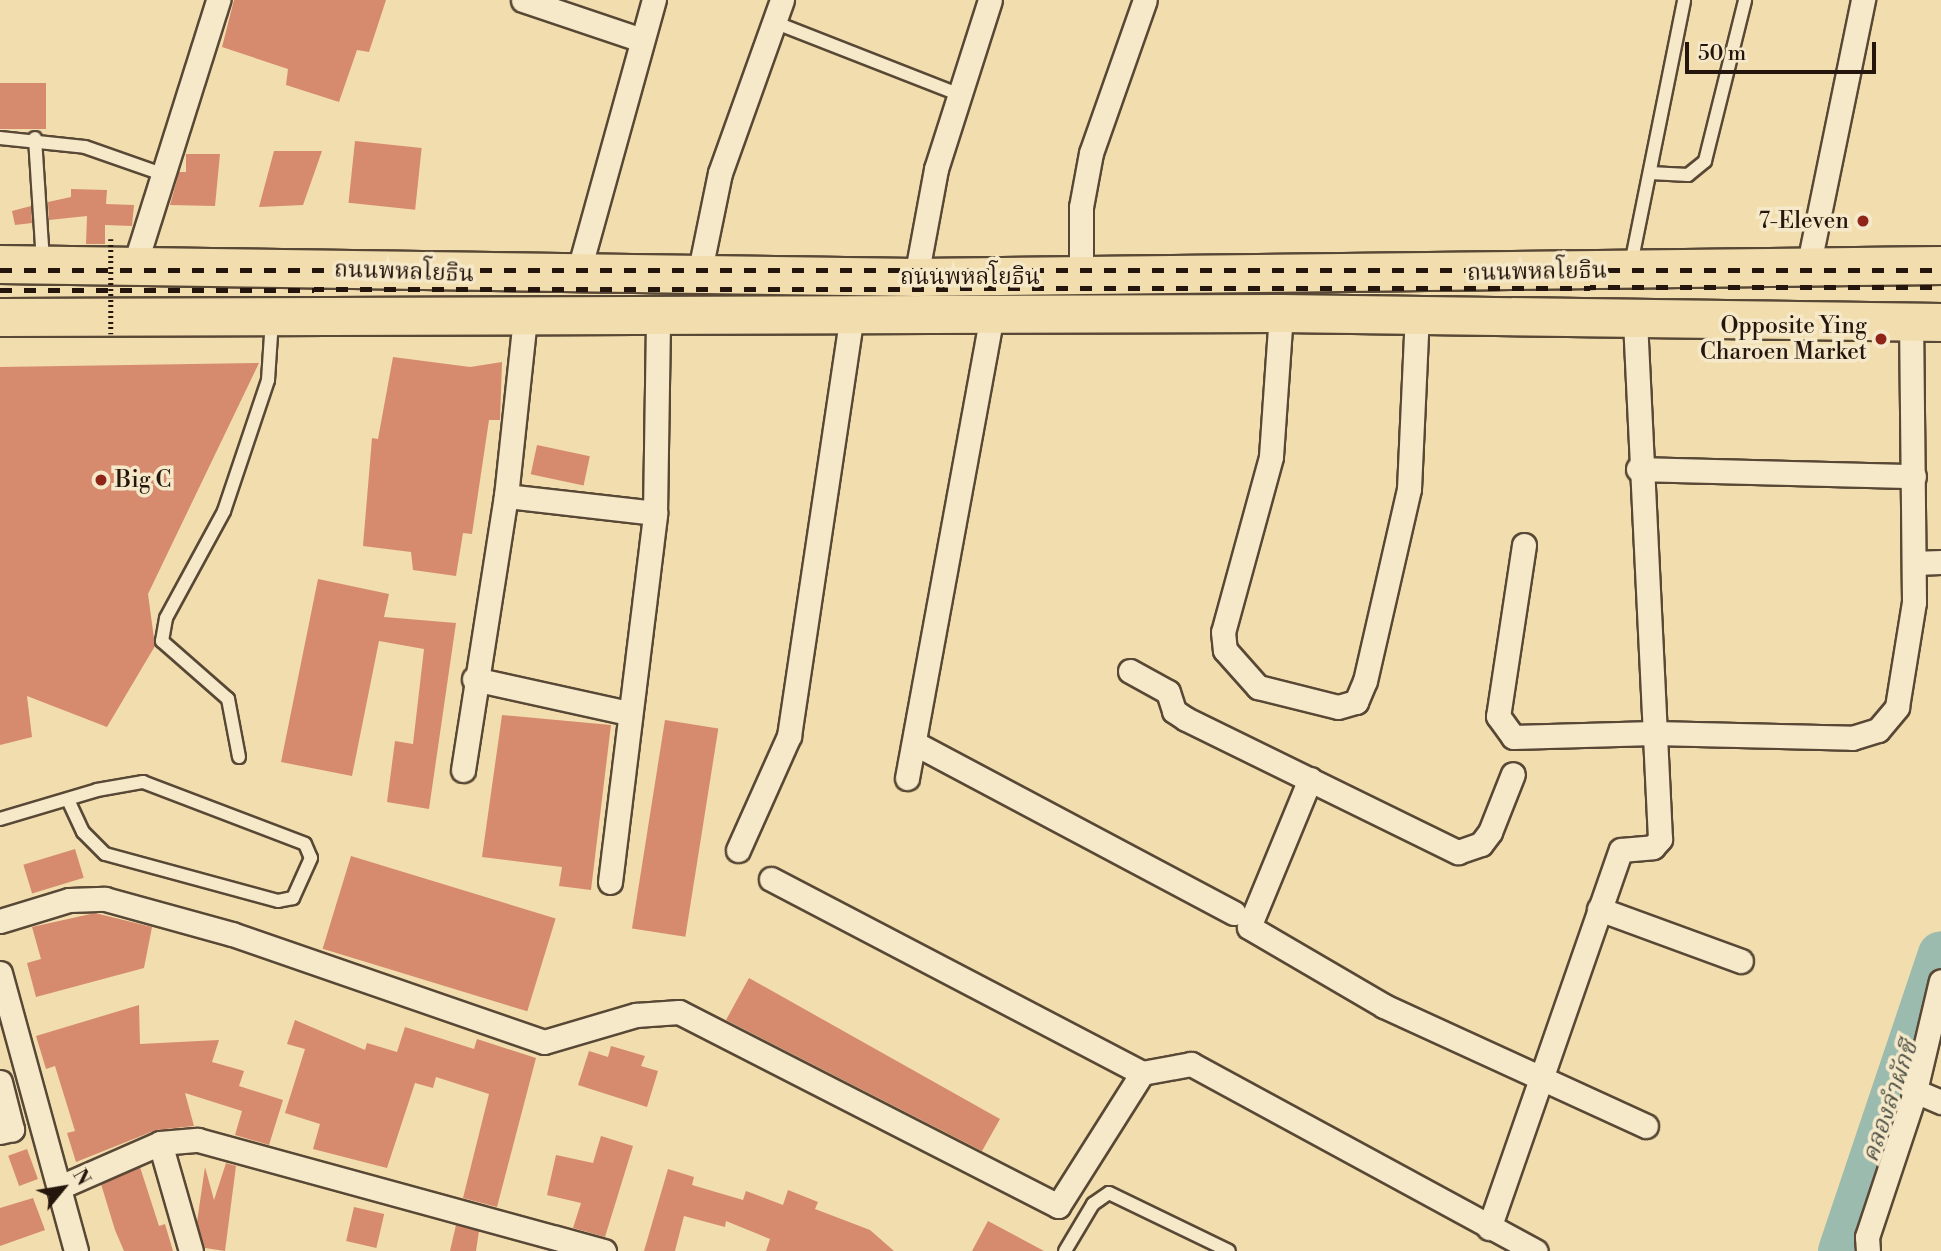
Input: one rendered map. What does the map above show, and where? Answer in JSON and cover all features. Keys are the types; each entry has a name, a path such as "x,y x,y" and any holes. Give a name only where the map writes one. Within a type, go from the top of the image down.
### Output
{"main road":[{"name":"ถนนพหลโยธิน","path":"0,264 43,264 123,252 578,276 916,278 1634,271 1941,264"},
{"path":"1634,271 1625,296 1635,321"},
{"path":"1285,275 1287,313"},
{"name":"ถนนพหลโยธิน","path":"0,317 272,315 525,318 1287,313 1635,321 1926,323"}],"street":[{"path":"123,252 166,175 218,0"},
{"path":"523,0 639,39"},
{"path":"578,276 639,39 654,0"},
{"path":"699,275 720,173 782,0"},
{"path":"916,278 936,169 962,96 990,0"},
{"path":"1081,277 1081,206 1091,153 1145,0"},
{"path":"1808,268 1863,0"},
{"path":"1287,313 1270,457 1223,632 1225,650 1258,687 1338,707 1356,702 1365,681 1409,489 1417,316"},
{"path":"907,778 916,744 992,314"},
{"path":"738,850 789,736 852,315"},
{"path":"610,882 628,713 655,513 658,316"},
{"path":"463,770 474,679 506,496 525,318"},
{"path":"1489,1228 1621,850 1654,847 1660,839 1638,470 1635,321"},
{"path":"1524,545 1498,716 1506,731 1527,741 1654,733 1852,738 1878,730 1898,707 1914,563 1914,476 1926,323"},
{"path":"1638,470 1914,476"},
{"path":"506,496 655,513"},
{"path":"1914,563 1941,562"},
{"path":"1130,671 1168,692 1174,711 1186,719 1458,852 1480,844 1490,832 1513,774"},
{"path":"474,679 628,713"},
{"path":"916,744 1234,913"},
{"path":"1310,779 1249,927 1384,1006 1646,1126"},
{"path":"771,879 1142,1073 1183,1062 1198,1066 1535,1251"},
{"path":"0,921 69,900 105,900 232,934 544,1042 636,1015 679,1012 1058,1206 1142,1073"},
{"path":"1599,909 1741,961"},
{"path":"0,972 76,1251"},
{"path":"1868,1251 1867,1237 1915,1091 1941,981"},
{"path":"0,1082 12,1129 0,1132"},
{"path":"1915,1091 1941,1102"},
{"path":"60,1187 160,1143 198,1139 604,1251"},
{"path":"160,1143 191,1251"}],"lane":[{"path":"1634,271 1684,0"},
{"path":"1650,173 1688,175 1705,161 1745,0"},
{"path":"774,22 962,96"},
{"path":"0,138 35,138 166,175"},
{"path":"35,138 43,264"},
{"path":"239,757 229,699 162,641 166,618 224,511 268,380 272,315"},
{"path":"0,819 68,800 143,782 305,844 311,858 293,898 278,901 105,854 83,832 68,800"},
{"path":"1065,1251 1093,1203 1109,1193 1228,1251"}],"path":[{"path":"111,334 123,252"}],"building":[{"path":"234,0 386,0 369,52 357,50 339,102 286,85 288,69 222,47"},
{"path":"0,83 46,83 46,129 0,129"},
{"path":"355,141 422,148 415,210 349,203"},
{"path":"274,151 322,151 303,205 259,207"},
{"path":"186,154 220,154 215,206 170,205 179,172 186,172"},
{"path":"71,189 107,190 106,204 134,205 132,226 105,225 105,244 86,244 87,216 49,220 48,202 71,197"},
{"path":"31,206 32,223 15,225 12,211"},
{"path":"393,357 470,367 502,362 500,420 489,420 472,534 463,533 456,576 413,570 411,552 363,546 372,438 378,439"},
{"name":"Big C","path":"259,363 148,594 155,646 107,727 27,696 32,737 0,745 0,367"},
{"path":"537,445 590,456 584,486 531,474"},
{"path":"318,579 389,594 384,617 456,623 429,809 387,802 395,741 413,744 424,649 379,641 352,776 281,762"},
{"path":"502,715 611,725 591,890 559,886 562,867 482,857"},
{"path":"665,720 718,728 685,937 632,928"},
{"path":"75,849 84,878 32,893 23,865"},
{"path":"351,856 556,919 527,1011 323,949"},
{"path":"95,913 152,927 144,968 36,997 27,963 41,959 32,927"},
{"path":"749,978 1000,1119 982,1151 726,1020"},
{"path":"139,1005 140,1044 219,1040 212,1062 244,1071 239,1086 283,1100 269,1145 235,1135 242,1111 185,1093 194,1126 156,1130 76,1162 67,1133 75,1131 55,1066 46,1069 36,1036"},
{"path":"295,1020 365,1050 367,1043 397,1052 405,1027 474,1049 477,1039 536,1058 497,1207 463,1198 489,1094 436,1077 433,1088 415,1083 387,1168 313,1149 320,1124 285,1113 305,1049 287,1044"},
{"path":"611,1046 645,1056 641,1066 658,1071 647,1107 578,1085 589,1051 608,1057"},
{"path":"601,1136 633,1146 605,1237 573,1228 581,1203 547,1195 556,1155 593,1163"},
{"path":"27,1149 38,1179 19,1186 8,1156"},
{"path":"226,1163 236,1166 225,1251 205,1248 197,1222 205,1167 214,1200"},
{"path":"140,1167 159,1226 165,1224 173,1251 124,1251 115,1230 101,1184"},
{"path":"668,1169 694,1177 692,1185 743,1200 746,1191 783,1205 788,1190 818,1202 815,1209 870,1230 894,1251 766,1251 770,1239 726,1221 725,1227 684,1216 675,1251 644,1251"},
{"path":"33,1198 45,1230 0,1246 0,1208"},
{"path":"354,1207 384,1214 376,1248 346,1241"},
{"path":"988,1221 1044,1251 972,1251"},
{"path":"456,1225 479,1231 476,1251 450,1251"}],"waterway":[{"name":"คลองลำผักชี","path":"1841,1251 1941,954"}],"railway":[{"path":"0,270 1941,270"},
{"path":"0,290 1941,287"}],"place":[{"name":"7-Eleven","path":"1863,221"},
{"name":"Opposite Ying Charoen Market","path":"1881,339"},
{"name":"Big C","path":"101,480"}]}
